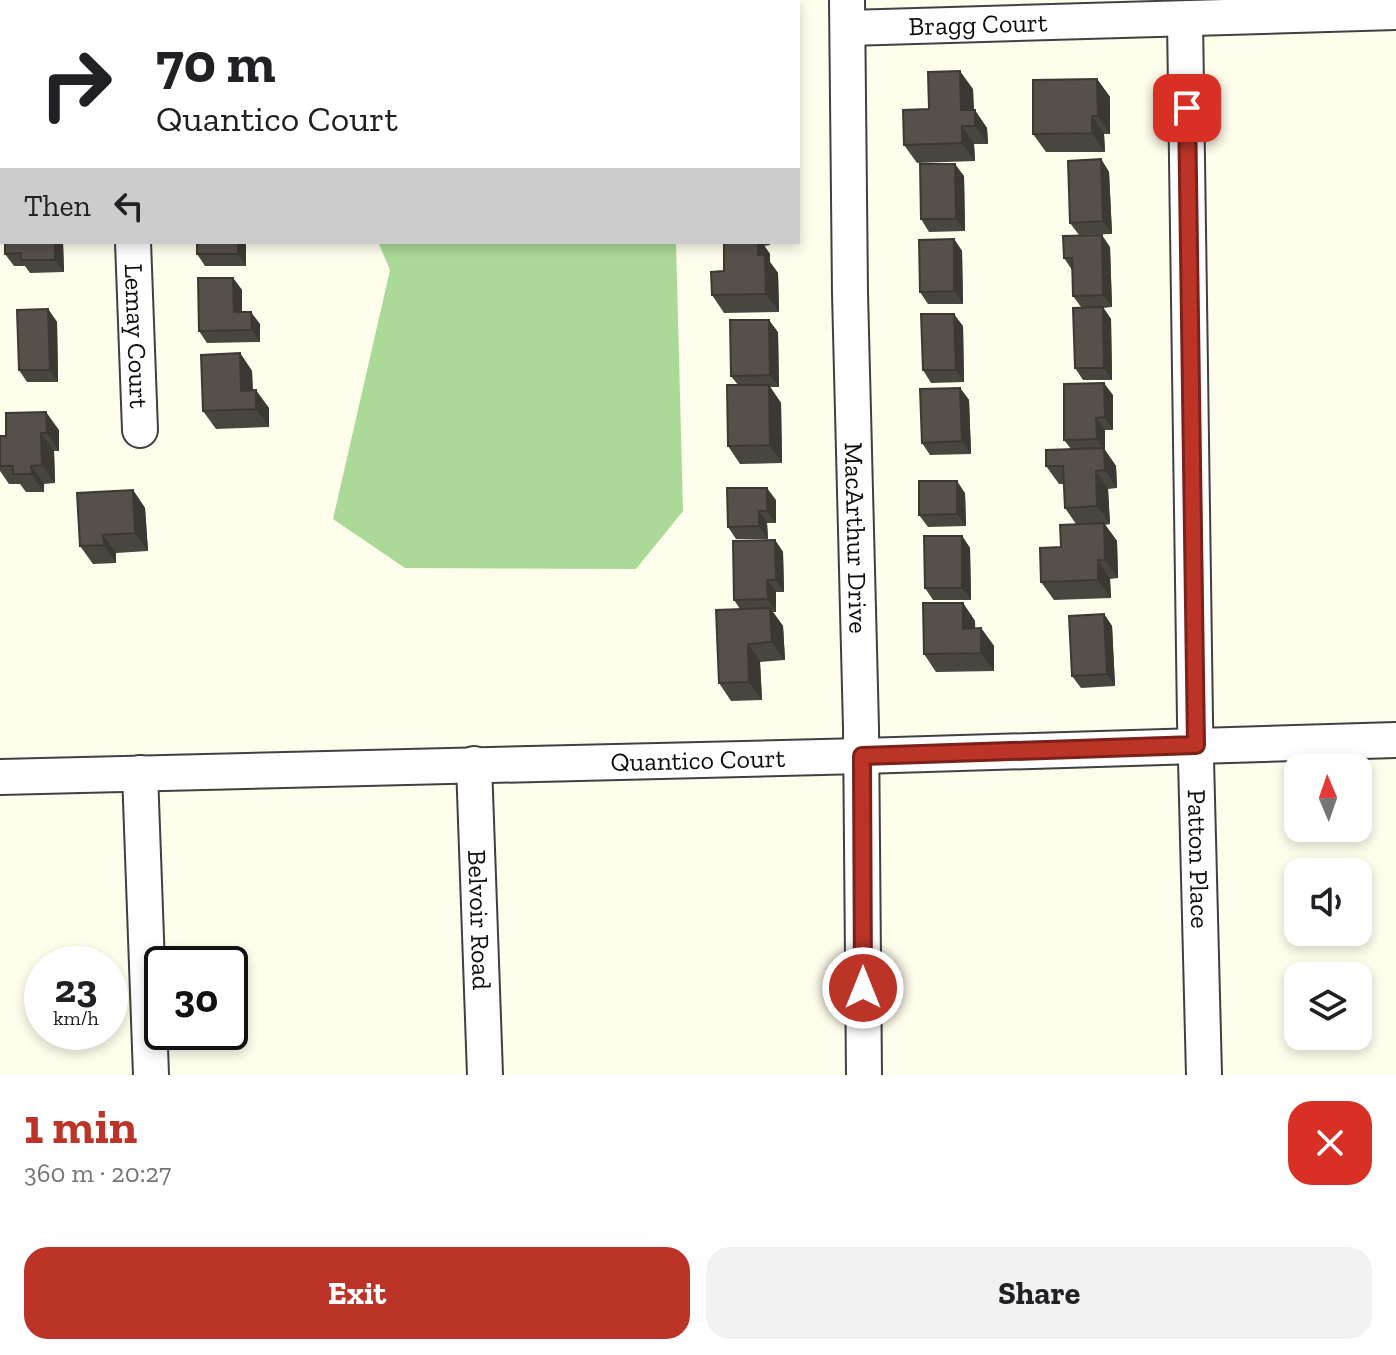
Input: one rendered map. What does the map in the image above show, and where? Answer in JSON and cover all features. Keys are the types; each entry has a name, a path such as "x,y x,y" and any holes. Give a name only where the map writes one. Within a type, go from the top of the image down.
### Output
{"street":[{"name":"Bragg Court","path":"847,14 1185,19 1396,12"},
{"name":"MacArthur Drive","path":"847,14 850,293 862,756 864,1075"},
{"name":"Patton Place","path":"1185,19 1204,1075"},
{"name":"Lemay Court","path":"133,244 140,430"},
{"name":"Quantico Court","path":"0,777 1396,740"},
{"name":"Belvoir Road","path":"474,764 485,1075"},
{"path":"140,773 151,1075"}],"green space":[{"path":"379,244 676,244 683,511 636,569 405,568 333,519 390,270"}],"building":[{"path":"960,71 961,110 975,110 975,126 962,126 962,143 904,145 903,110 929,109 928,72"},
{"path":"1097,79 1098,116 1092,116 1092,133 1033,134 1033,80"},
{"path":"1101,159 1103,221 1070,223 1068,161"},
{"path":"920,164 955,164 956,219 921,219"},
{"path":"1102,235 1103,295 1073,296 1072,258 1064,258 1063,236"},
{"path":"954,239 954,291 920,292 919,240"},
{"path":"5,244 55,244 55,260 21,260 21,253 5,254"},
{"path":"197,244 238,244 238,254 197,254"},
{"path":"724,244 758,244 758,255 765,255 766,294 712,295 711,272 724,271"},
{"path":"198,278 233,278 234,312 251,312 252,330 199,331"},
{"path":"1103,307 1104,368 1075,368 1073,308"},
{"path":"48,309 50,370 19,370 17,310"},
{"path":"921,314 954,314 956,370 923,370"},
{"path":"730,320 769,320 770,375 731,376"},
{"path":"240,353 241,391 256,390 256,409 203,411 201,355"},
{"path":"1104,383 1105,417 1096,418 1097,439 1064,440 1064,384"},
{"path":"727,385 769,385 770,445 728,446"},
{"path":"960,388 962,441 922,443 920,389"},
{"path":"46,412 47,433 41,433 42,465 31,466 32,474 13,474 13,466 0,466 0,436 6,436 6,413"},
{"path":"1104,448 1105,470 1096,471 1097,506 1065,508 1063,466 1046,466 1046,450"},
{"path":"919,481 957,481 957,514 919,515"},
{"path":"727,488 767,488 767,511 759,511 759,526 728,527"},
{"path":"133,490 135,533 103,535 104,545 80,546 77,493"},
{"path":"1104,523 1105,560 1098,560 1098,580 1041,582 1040,548 1061,547 1060,525"},
{"path":"924,536 962,536 962,588 925,588"},
{"path":"775,540 776,580 767,580 768,599 734,600 733,541"},
{"path":"923,603 963,603 963,629 981,628 981,653 924,654"},
{"path":"770,608 772,642 748,644 749,682 719,683 716,610"},
{"path":"1104,614 1107,674 1072,676 1069,616"}],"route":[{"path":"863,988 862,756 1196,745 1187,108"}]}
